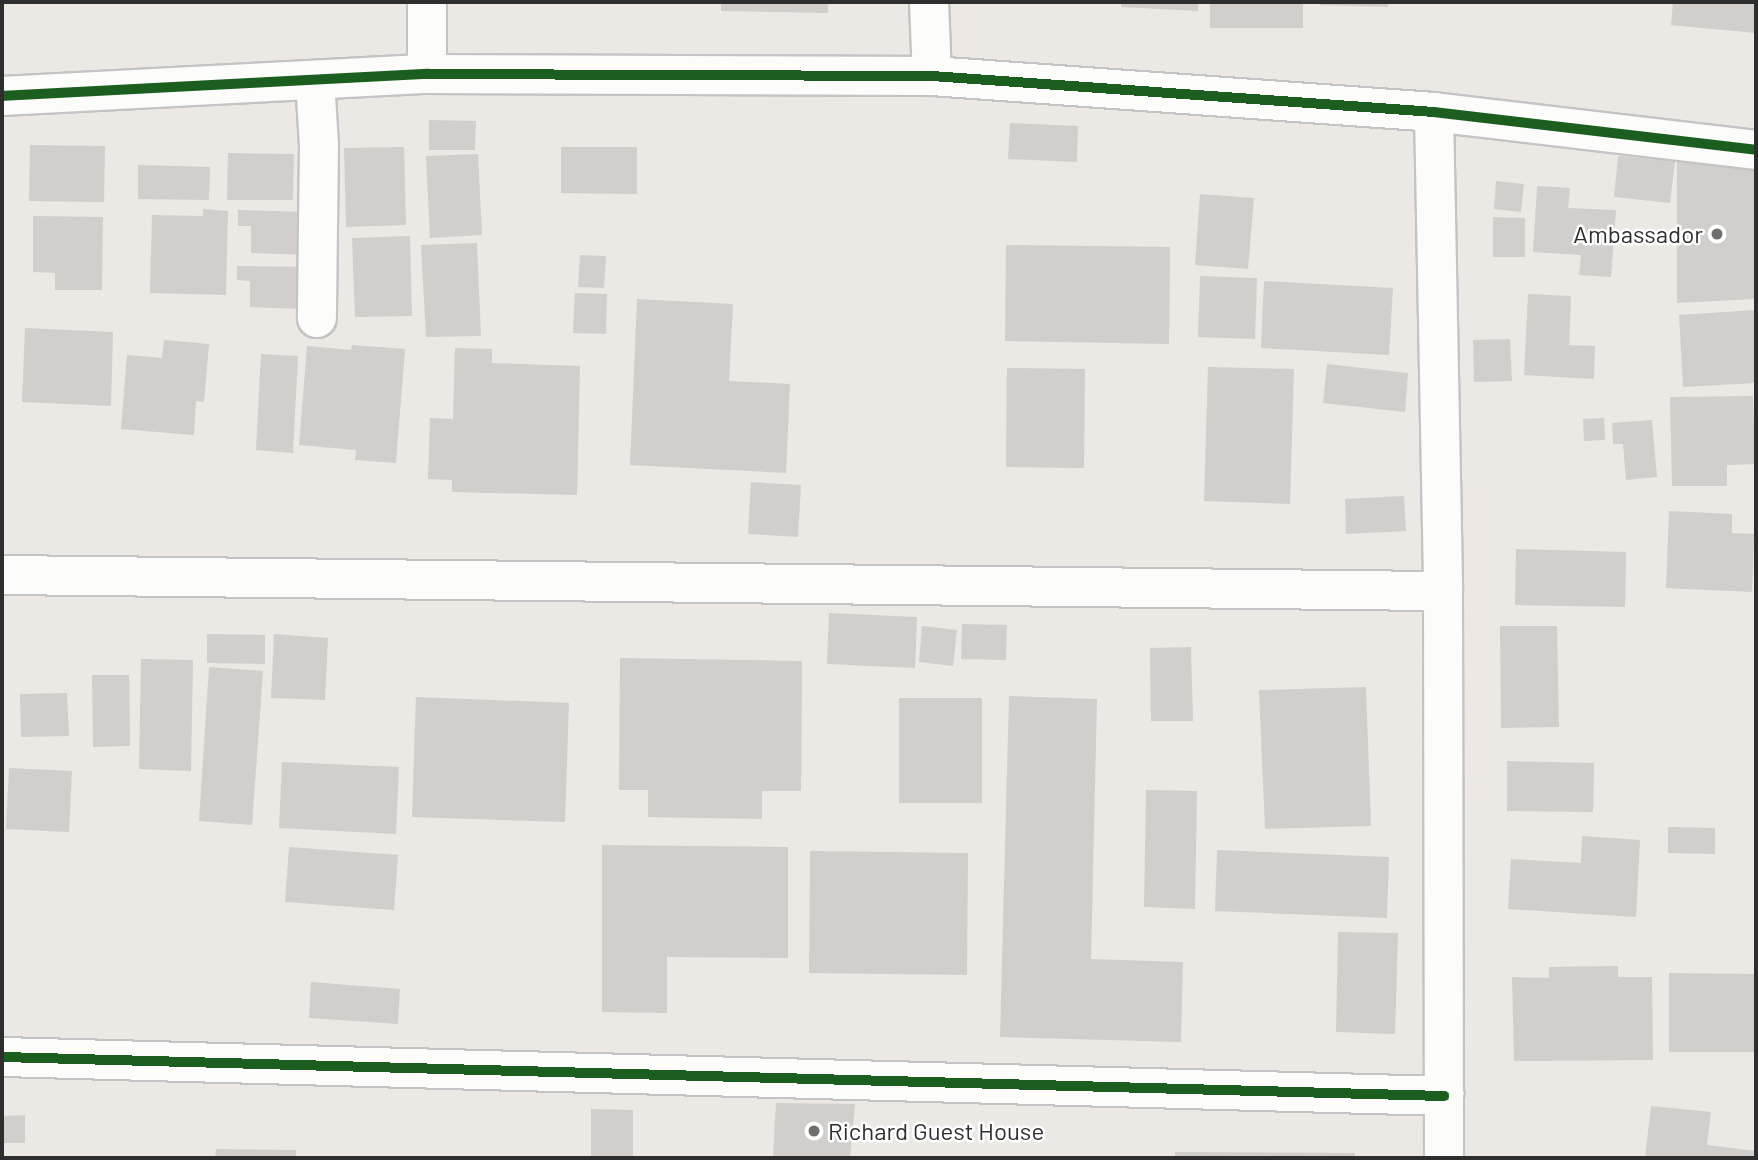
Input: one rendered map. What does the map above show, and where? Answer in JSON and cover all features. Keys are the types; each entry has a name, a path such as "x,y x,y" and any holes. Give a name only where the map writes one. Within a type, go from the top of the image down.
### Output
{"street":[{"path":"427,2 427,74"},
{"path":"929,2 932,76"},
{"path":"2,96 427,74 932,76 1434,112 1756,150"},
{"path":"315,80 319,145 317,318"},
{"path":"1434,112 1443,591 1444,1158"},
{"path":"2,575 1443,591"},
{"path":"2,1057 1444,1096"}],"building":[{"path":"721,2 828,2 828,13 721,11"},
{"path":"1121,2 1198,2 1198,11 1121,7"},
{"path":"1210,2 1303,2 1303,28 1210,28"},
{"path":"1320,2 1388,2 1388,7 1320,5"},
{"path":"1673,2 1756,2 1756,33 1671,25"},
{"path":"429,120 476,121 475,150 429,150"},
{"path":"1010,123 1078,126 1077,162 1008,159"},
{"path":"30,145 105,146 104,202 29,201"},
{"path":"404,147 406,225 346,227 344,148"},
{"path":"561,147 637,147 637,194 561,193"},
{"path":"228,153 294,154 293,200 227,200"},
{"path":"478,154 482,235 430,238 426,156"},
{"path":"1618,156 1675,161 1670,203 1614,197"},
{"name":"Ambassador","path":"1677,159 1756,168 1756,299 1677,303"},
{"path":"138,165 210,167 209,200 138,199"},
{"path":"1496,181 1524,184 1521,212 1494,209"},
{"path":"1537,186 1570,188 1568,208 1616,210 1611,277 1579,275 1581,255 1533,252"},
{"path":"1200,194 1254,198 1248,269 1195,265"},
{"path":"203,209 228,211 226,295 150,293 152,215 203,216"},
{"path":"238,210 308,212 307,255 251,253 251,226 238,226"},
{"path":"33,216 103,217 102,290 55,290 55,273 33,272"},
{"path":"1493,217 1525,218 1525,257 1493,257"},
{"path":"410,236 412,316 355,317 352,238"},
{"path":"477,243 481,336 426,337 421,245"},
{"path":"1006,245 1170,247 1169,344 1005,341"},
{"path":"580,255 606,256 604,288 578,287"},
{"path":"237,266 307,267 306,309 250,307 250,281 237,280"},
{"path":"1200,276 1257,278 1255,339 1198,337"},
{"path":"1264,281 1393,288 1389,355 1261,348"},
{"path":"575,293 607,294 606,334 573,333"},
{"path":"1528,294 1571,296 1569,345 1595,346 1594,379 1524,375"},
{"path":"637,299 733,304 729,381 790,384 786,473 630,465"},
{"path":"1756,310 1756,383 1683,387 1679,315"},
{"path":"25,328 113,332 111,406 22,402"},
{"path":"1510,339 1512,381 1474,382 1473,340"},
{"path":"164,340 209,344 204,402 196,401 194,435 121,429 127,355 162,358"},
{"path":"352,345 405,349 396,463 355,460 356,450 299,445 307,346 351,350"},
{"path":"455,348 492,349 492,363 580,366 577,495 452,492 452,480 428,479 430,418 453,419"},
{"path":"261,354 298,356 293,453 256,450"},
{"path":"1327,364 1408,373 1405,412 1323,403"},
{"path":"1208,367 1294,369 1290,504 1204,501"},
{"path":"1007,368 1085,369 1084,468 1006,467"},
{"path":"1753,396 1755,464 1727,465 1727,486 1672,486 1670,397"},
{"path":"1604,418 1605,440 1584,441 1583,419"},
{"path":"1652,420 1657,477 1626,480 1623,444 1613,444 1612,423"},
{"path":"751,482 801,485 798,537 748,534"},
{"path":"1404,496 1406,531 1346,534 1345,499"},
{"path":"1669,511 1732,514 1732,533 1754,534 1752,592 1666,588"},
{"path":"1516,549 1626,552 1625,607 1515,605"},
{"path":"829,613 917,617 915,668 827,664"},
{"path":"962,624 1007,625 1006,660 961,659"},
{"path":"922,626 957,630 953,666 919,662"},
{"path":"1500,626 1557,626 1559,727 1501,728"},
{"path":"207,634 265,635 265,664 207,663"},
{"path":"274,634 328,638 325,700 271,698"},
{"path":"1191,647 1193,721 1151,721 1150,648"},
{"path":"620,658 802,661 801,791 762,791 762,819 648,817 648,790 619,790"},
{"path":"141,659 193,660 191,771 139,769"},
{"path":"209,667 263,671 252,825 199,821"},
{"path":"92,675 129,675 130,746 93,747"},
{"path":"1366,687 1371,826 1265,829 1259,690"},
{"path":"67,693 69,736 21,737 20,694"},
{"path":"1009,696 1097,699 1091,959 1183,962 1181,1042 1000,1037"},
{"path":"416,697 569,703 565,822 412,817"},
{"path":"899,698 982,698 982,803 899,803"},
{"path":"1507,761 1594,763 1593,812 1507,811"},
{"path":"282,762 399,767 396,834 279,828"},
{"path":"9,768 72,771 69,832 6,829"},
{"path":"1146,790 1197,791 1195,909 1144,907"},
{"path":"1668,827 1715,828 1715,854 1668,853"},
{"path":"1582,836 1640,840 1636,917 1508,909 1511,859 1581,863"},
{"path":"602,845 788,847 788,958 667,957 667,1013 602,1012"},
{"path":"289,847 398,855 394,910 285,902"},
{"path":"1217,850 1389,857 1387,918 1215,911"},
{"path":"810,851 968,853 967,975 809,973"},
{"path":"1338,932 1398,933 1395,1034 1336,1032"},
{"path":"1618,966 1618,977 1652,977 1653,1060 1514,1061 1512,977 1549,978 1549,967"},
{"path":"1669,973 1756,974 1755,1052 1669,1052"},
{"path":"311,982 400,989 398,1024 309,1018"},
{"name":"Richard Guest House","path":"776,1103 855,1104 850,1158 773,1158"},
{"path":"1651,1106 1711,1112 1707,1145 1756,1151 1756,1158 1645,1158"},
{"path":"591,1109 633,1110 633,1158 591,1158"},
{"path":"25,1115 25,1143 2,1143 2,1116"},
{"path":"216,1149 296,1150 296,1158 215,1158"},
{"path":"1175,1152 1355,1153 1355,1158 1175,1158"}],"cycle path":[{"path":"2,96 427,74 932,76 1434,112 1756,150"},
{"path":"2,1057 1444,1096"}],"place":[{"name":"Ambassador","path":"1717,234"},
{"name":"Richard Guest House","path":"814,1131"}]}
